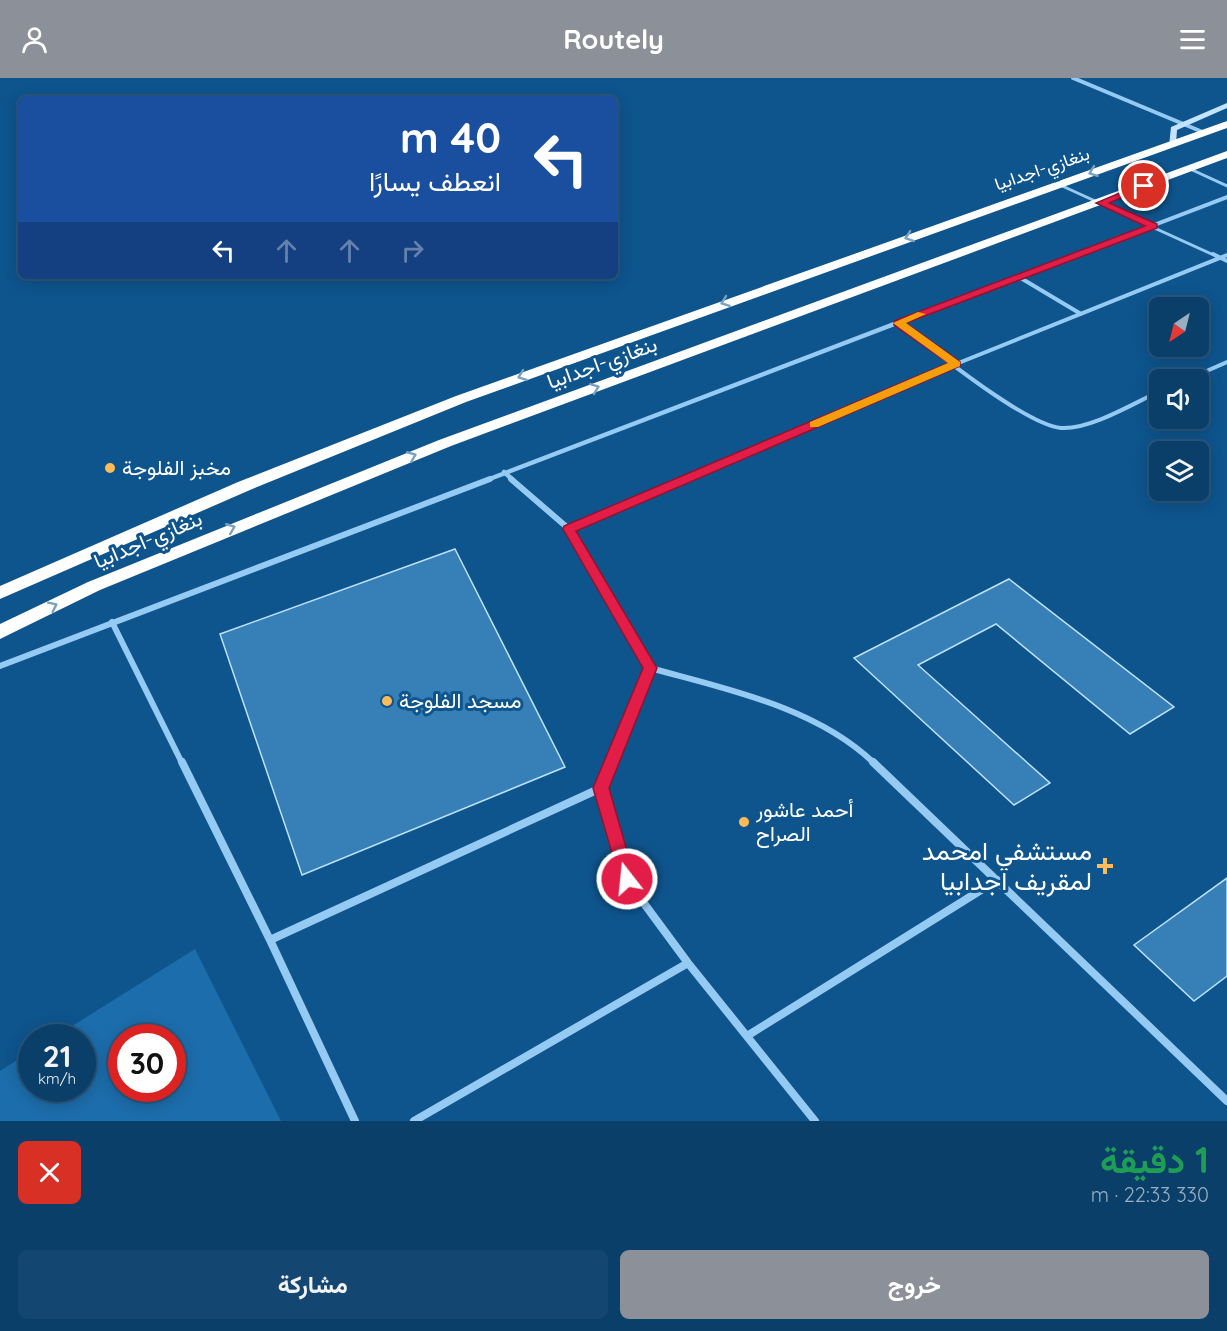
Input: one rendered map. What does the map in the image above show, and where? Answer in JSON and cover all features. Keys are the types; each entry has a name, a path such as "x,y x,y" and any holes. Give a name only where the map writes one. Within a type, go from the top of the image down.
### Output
{"highway":[{"name":"بنغازي-اجدابيا","path":"0,593 244,486 461,399 1227,124"},
{"name":"بنغازي-اجدابيا","path":"0,632 127,572 445,443 1101,203 1227,154"}],"street":[{"path":"1073,78 1204,133"},
{"path":"1172,144 1174,129 1182,123 1227,105"},
{"path":"0,666 1227,197"},
{"path":"504,472 569,529 650,668 764,699 854,744 1227,1101"},
{"path":"112,622 270,940 355,1121"},
{"path":"650,668 601,788 627,879 688,963 815,1121"},
{"path":"270,940 601,788"},
{"path":"747,1036 997,880"},
{"path":"414,1121 688,963"}],"lane":[{"path":"1188,168 1227,186"},
{"path":"1059,184 1227,261"},
{"path":"569,529 956,364 1227,255"},
{"path":"1019,277 1081,314"},
{"path":"898,323 1029,417 1059,429 1076,427 1149,396"},
{"path":"1209,370 1227,362"},
{"path":"1219,365 1227,369"}],"shaded area":[{"path":"195,949 281,1121 0,1121 0,1071 18,1059 18,1102 96,1102 96,1024 75,1024"}],"building":[{"name":"مسجد الفلوجة","path":"455,549 565,767 302,875 220,634"},
{"path":"1009,579 1174,707 1130,734 996,624 918,665 1050,783 1014,805 854,658"},
{"path":"1227,878 1227,976 1194,1001 1134,945"}],"slow traffic":[{"path":"814,425 956,364 898,323 921,314"}],"place":[{"name":"مخبز الفلوجة","path":"110,468"},
{"name":"مسجد الفلوجة","path":"387,701"},
{"name":"أحمد عاشور الصراح","path":"744,822"},
{"name":"مستشفي امحمد لمقريف اجدابيا","path":"1105,866"}],"route":[{"path":"627,879 601,788 650,668 569,529 956,364 898,323 1153,226 1101,203 1144,186"}]}
